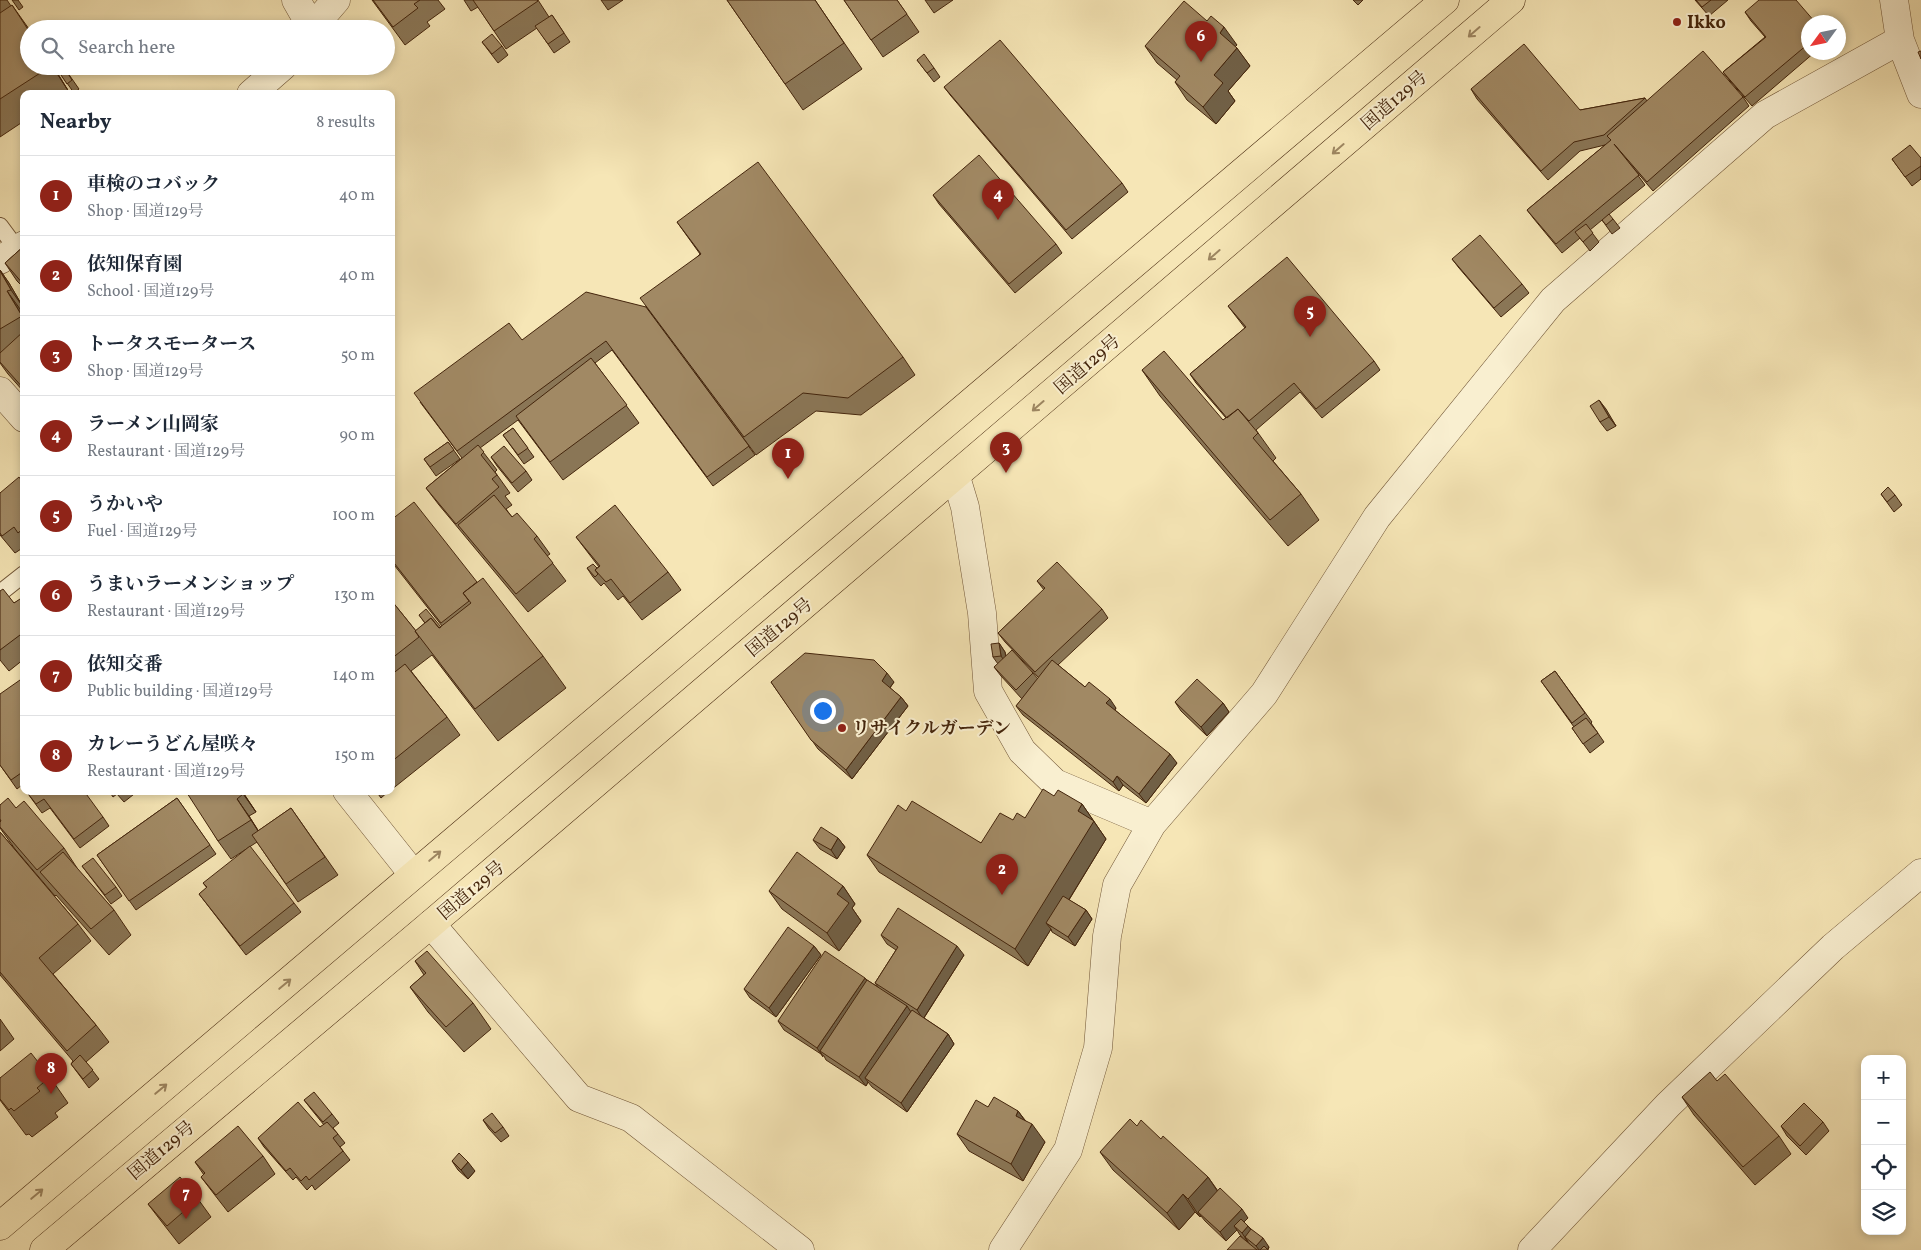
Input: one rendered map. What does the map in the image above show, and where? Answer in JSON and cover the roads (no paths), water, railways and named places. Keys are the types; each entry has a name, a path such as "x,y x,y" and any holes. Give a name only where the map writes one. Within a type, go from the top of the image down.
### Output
{"highway":[{"path":"0,1226 1445,0"},
{"name":"国道129号","path":"44,1250 431,924 956,477 1511,0"}],"street":[{"path":"296,0 307,20"},
{"path":"319,20 336,0"},
{"path":"1894,0 1900,40 1921,94"},
{"path":"1003,1250 1068,1150 1098,1048 1107,936 1117,885 1152,824 1264,694 1377,517 1553,300 1765,115 1900,40"},
{"path":"256,90 273,75"},
{"path":"0,391 20,414"},
{"path":"956,477 965,507 982,614 988,691 1022,751 1055,783 1152,824"},
{"path":"350,795 413,874"},
{"path":"1532,1250 1668,1104 1834,947 1921,873"},
{"path":"431,924 579,1098 631,1118 800,1250"}],"lane":[{"path":"0,226 13,252"},
{"path":"0,593 20,577"}],"place":[{"name":"Ikko","path":"1677,22"},
{"name":"うまいラーメンショップ","path":"1201,62"},
{"name":"ラーメン山岡家","path":"998,220"},
{"name":"うかいや","path":"1310,337"},
{"name":"トータスモータース","path":"1006,473"},
{"name":"車検のコバック","path":"788,479"},
{"name":"リサイクルガーデン","path":"842,728"},
{"name":"依知保育園","path":"1002,895"},
{"name":"カレーうどん屋咲々","path":"51,1094"},
{"name":"依知交番","path":"186,1219"}]}
